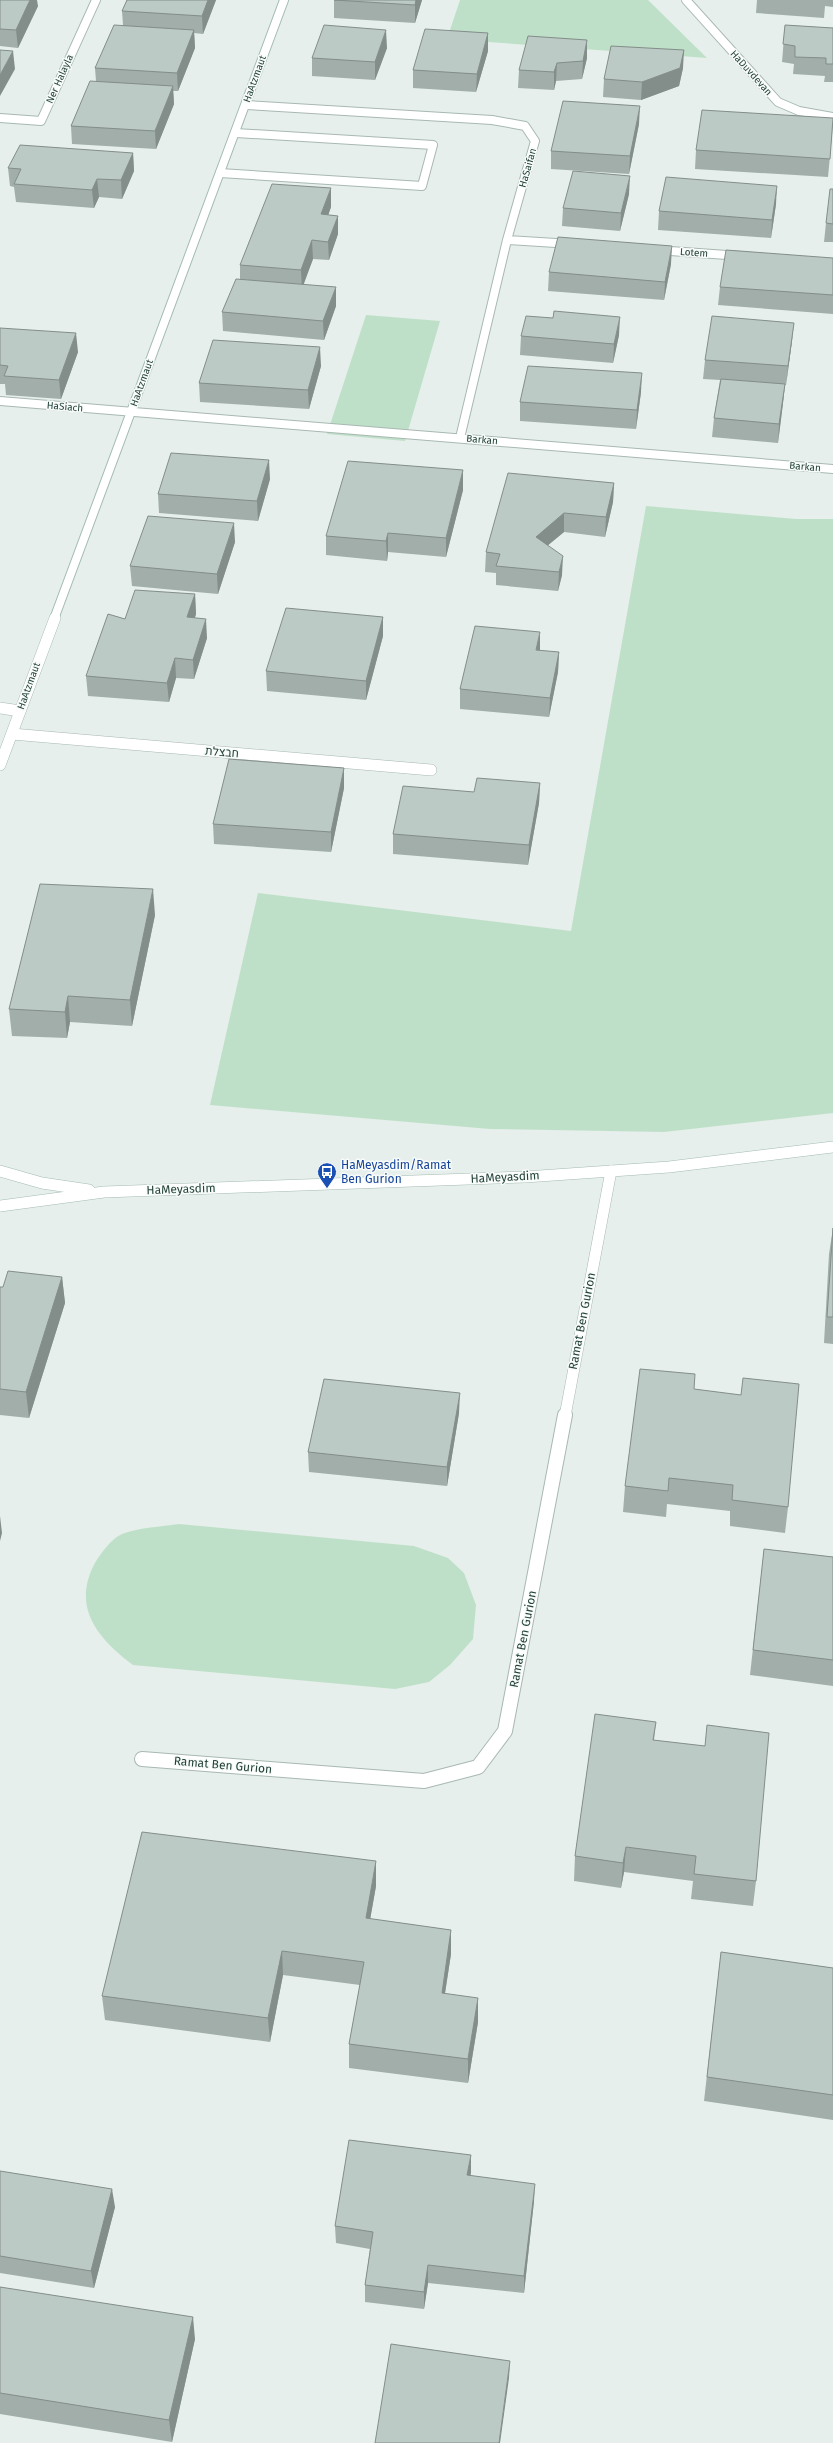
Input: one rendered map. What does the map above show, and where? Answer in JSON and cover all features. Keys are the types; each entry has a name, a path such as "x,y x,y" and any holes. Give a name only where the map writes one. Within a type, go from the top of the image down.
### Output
{"street":[{"name":"Ner Halayla","path":"0,118 41,121 96,0"},
{"name":"HaAtzmaut","path":"0,765 236,133 284,0"},
{"name":"HaDuvdevan","path":"686,0 778,102 799,112 833,117"},
{"name":"HaSaifan","path":"246,104 492,120 525,126 536,141 507,240 460,438"},
{"path":"220,173 422,186 433,145 236,133"},
{"path":"507,240 579,245"},
{"name":"Lotem","path":"650,250 754,257"},
{"name":"HaSiach","path":"0,401 131,413"},
{"name":"Barkan","path":"131,413 460,438 833,469"},
{"path":"0,708 20,711"},
{"name":"חבצלת","path":"12,734 431,770"},
{"name":"HaMeyasdim","path":"0,1206 104,1192 525,1177 611,1171 691,1165 833,1147"},
{"name":"HaMeyasdim","path":"0,1171 42,1183 104,1192"},
{"name":"Ramat Ben Gurion","path":"142,1759 424,1781 478,1767 505,1731 611,1171"}],"green space":[{"path":"460,0 648,0 707,58 447,39"},
{"path":"366,315 440,321 405,441 327,434"},
{"path":"646,506 796,519 833,519 833,1113 664,1132 490,1129 210,1105 258,893 571,931"},
{"path":"179,1524 414,1546 448,1558 464,1573 476,1605 473,1639 450,1665 429,1682 395,1689 133,1665 109,1644 99,1633 92,1621 87,1608 86,1594 88,1579 100,1555 118,1536 136,1530"}],"building":[{"path":"0,0 30,0 16,30 0,29"},
{"path":"127,0 208,0 202,16 122,11"},
{"path":"334,0 416,0 415,5"},
{"path":"114,25 194,30 177,73 95,68"},
{"path":"324,25 386,30 375,62 312,58"},
{"path":"785,25 833,28 833,64 826,64 826,58 795,57 795,46 783,44"},
{"path":"425,29 488,33 477,74 413,70"},
{"path":"528,36 587,40 583,61 557,63 554,72 519,70"},
{"path":"611,46 684,50 680,68 642,82 604,79"},
{"path":"0,50 13,51 0,75"},
{"path":"90,81 173,86 155,131 71,126"},
{"path":"563,101 640,106 630,156 551,151"},
{"path":"702,110 833,118 830,159 696,150"},
{"path":"20,145 133,153 121,180 97,179 92,190 14,184 21,169 8,168"},
{"path":"573,171 630,176 621,213 563,208"},
{"path":"666,177 777,186 772,220 659,211"},
{"path":"272,184 331,188 321,214 338,216 328,242 312,240 301,270 240,265"},
{"path":"830,189 833,189 833,224 826,223"},
{"path":"558,237 672,246 665,282 549,272"},
{"path":"726,250 833,258 833,295 720,287"},
{"path":"236,279 336,287 323,321 222,312"},
{"path":"554,311 620,317 614,344 521,336 526,316 553,318"},
{"path":"712,316 794,323 788,366 705,360"},
{"path":"0,328 76,333 59,380 4,376 8,366 0,365"},
{"path":"213,340 320,347 308,390 199,383"},
{"path":"528,366 642,373 637,410 520,402"},
{"path":"721,379 785,384 779,424 714,418"},
{"path":"171,453 269,460 257,501 158,494"},
{"path":"348,461 463,470 446,538 388,533 386,541 326,536"},
{"path":"508,473 614,483 606,517 564,513 536,537 563,556 559,572 496,566 500,554 486,552"},
{"path":"148,516 234,523 217,574 130,566"},
{"path":"135,590 195,594 187,617 206,619 193,660 175,658 167,683 86,676 108,614 125,619"},
{"path":"286,608 383,617 366,681 266,671"},
{"path":"475,626 540,632 536,650 559,652 550,698 460,689"},
{"path":"229,759 344,768 331,832 213,824"},
{"path":"477,778 540,783 529,845 393,834 403,786 474,792"},
{"path":"40,884 153,889 130,1000 68,996 65,1012 9,1009"},
{"path":"833,1228 833,1317 827,1317"},
{"path":"8,1271 62,1277 26,1392 0,1389 0,1287 3,1287"},
{"path":"640,1369 695,1374 694,1389 741,1395 743,1378 799,1384 788,1507 732,1500 733,1485 669,1478 668,1491 625,1486"},
{"path":"324,1379 460,1393 447,1467 308,1452"},
{"path":"764,1549 833,1557 833,1660 753,1650"},
{"path":"595,1714 656,1722 653,1740 705,1746 707,1725 769,1733 756,1881 694,1874 696,1856 626,1847 623,1863 575,1856"},
{"path":"142,1832 376,1861 366,1918 451,1930 442,1993 478,1998 468,2059 349,2044 364,1962 282,1951 268,2018 102,1996"},
{"path":"721,1952 833,1968 833,2095 707,2077"},
{"path":"349,2140 471,2155 467,2175 535,2184 524,2276 428,2265 424,2292 365,2285 373,2232 335,2226"},
{"path":"0,2171 112,2189 91,2271 0,2256"},
{"path":"0,2287 193,2317 169,2420 0,2393"},
{"path":"391,2344 510,2361 499,2443 375,2443"}],"place":[{"name":"HaMeyasdim/Ramat Ben Gurion","path":"327,1189"}]}
